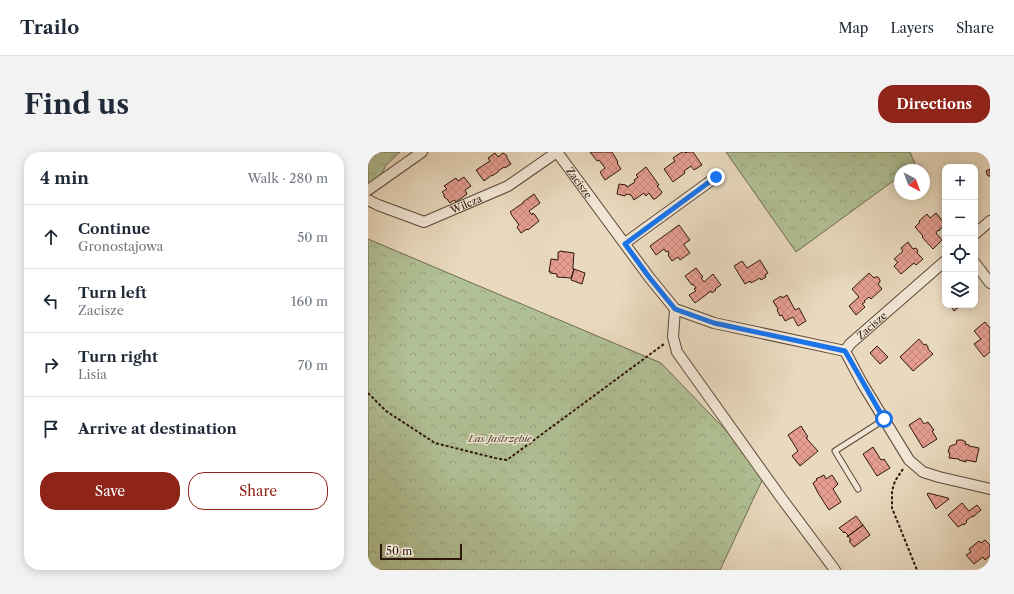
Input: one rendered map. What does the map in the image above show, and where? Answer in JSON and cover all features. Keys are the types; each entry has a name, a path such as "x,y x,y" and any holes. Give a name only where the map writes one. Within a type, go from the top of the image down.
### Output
{"street":[{"path":"368,190 422,152"},
{"name":"Wilcza","path":"368,200 424,222 508,186 557,152"},
{"name":"Zacisze","path":"557,152 649,277 675,309"},
{"path":"625,244 716,177"},
{"path":"978,231 990,220"},
{"name":"Zacisze","path":"845,351 850,344 942,264"},
{"path":"978,267 990,283"},
{"path":"835,570 782,499 677,352 673,337 675,309 714,323 845,351 909,460 923,472 939,478 990,489"}],"lane":[{"path":"858,489 835,451 884,419"}],"path":[{"path":"368,393 386,411 435,443 507,460 673,337"},
{"path":"909,460 895,481 892,490 892,508 917,570"}],"green space":[{"path":"368,152 400,152 386,165 368,202"},
{"path":"726,152 910,152 915,164 894,164 894,180 796,252"},
{"name":"Las Jastrzębie","path":"368,239 661,363 766,472 720,570 368,570"}],"building":[{"path":"590,152 612,152 621,169 605,180 600,172 605,168"},
{"path":"682,152 693,152 702,165 694,170 691,166 684,171 685,173 673,182 664,169 675,161 673,158"},
{"path":"495,153 498,157 503,153 506,155 511,164 484,181 476,170 490,161 488,158"},
{"path":"646,167 659,185 657,186 662,192 661,194 653,199 649,193 646,196 644,193 634,200 631,195 626,194 625,196 617,194 619,184 626,185 627,187 635,182 634,180 638,177 636,175"},
{"path":"990,169 990,176 988,176 986,171"},
{"path":"464,177 471,186 465,190 467,194 456,202 454,200 450,203 444,197 442,192 447,189 444,186 456,178 458,181"},
{"path":"534,194 540,203 529,211 532,215 533,213 535,215 539,221 528,230 527,229 521,233 517,227 519,225 510,212"},
{"path":"936,213 942,220 942,228 936,233 942,240 933,249 915,227 927,214 930,218"},
{"path":"679,225 690,240 684,245 690,253 680,260 678,257 672,261 668,255 668,251 666,252 664,249 656,255 650,246"},
{"path":"908,242 913,249 916,248 918,251 917,253 923,259 916,265 914,263 901,274 894,266 898,262 894,259 903,251 901,248"},
{"path":"558,252 574,253 574,269 571,278 557,277 557,274 550,273 550,271 549,272 551,259 558,260"},
{"path":"760,260 768,273 765,275 766,277 761,280 760,278 751,283 750,281 745,284 734,266 742,261 747,268"},
{"path":"696,268 703,277 701,278 704,282 713,274 721,285 712,293 711,291 695,303 689,295 696,291 694,289 696,288 685,276"},
{"path":"574,269 585,273 582,284 571,280"},
{"path":"869,273 874,278 878,277 880,282 878,284 882,289 871,299 869,297 864,301 865,302 862,304 865,307 856,315 849,306 859,297 852,289"},
{"path":"787,295 795,310 799,308 806,321 798,326 793,317 785,321 782,315 780,316 773,301 781,296 782,298"},
{"path":"985,322 990,328 990,352 984,357 974,344 981,339 974,331"},
{"path":"919,339 924,345 926,344 928,349 933,354 913,371 900,357"},
{"path":"877,346 888,357 880,364 870,353"},
{"path":"920,418 924,424 928,422 934,430 932,431 937,439 923,448 909,425"},
{"path":"801,426 808,437 806,438 818,451 800,466 792,456 798,451 788,435"},
{"path":"957,440 962,440 969,446 979,448 976,462 966,460 966,462 959,459 949,458 950,453 948,452 950,446 956,444"},
{"path":"873,447 881,460 884,459 890,468 877,476 863,454"},
{"path":"824,475 826,479 832,475 838,484 833,489 841,502 829,510 813,483 817,480 816,479"},
{"path":"927,494 949,499 936,509"},
{"path":"962,503 969,511 977,505 981,510 966,521 967,522 964,525 963,524 958,527 948,515"},
{"path":"856,516 863,525 847,537 848,535 839,528"},
{"path":"863,525 870,535 854,547 849,541 851,540 848,536"},
{"path":"985,540 990,545 990,556 985,560 983,557 974,564 966,555 971,552 969,549 979,541 981,543"}],"route":[{"path":"716,177 625,244 675,309 714,323 845,351 884,419"}]}
